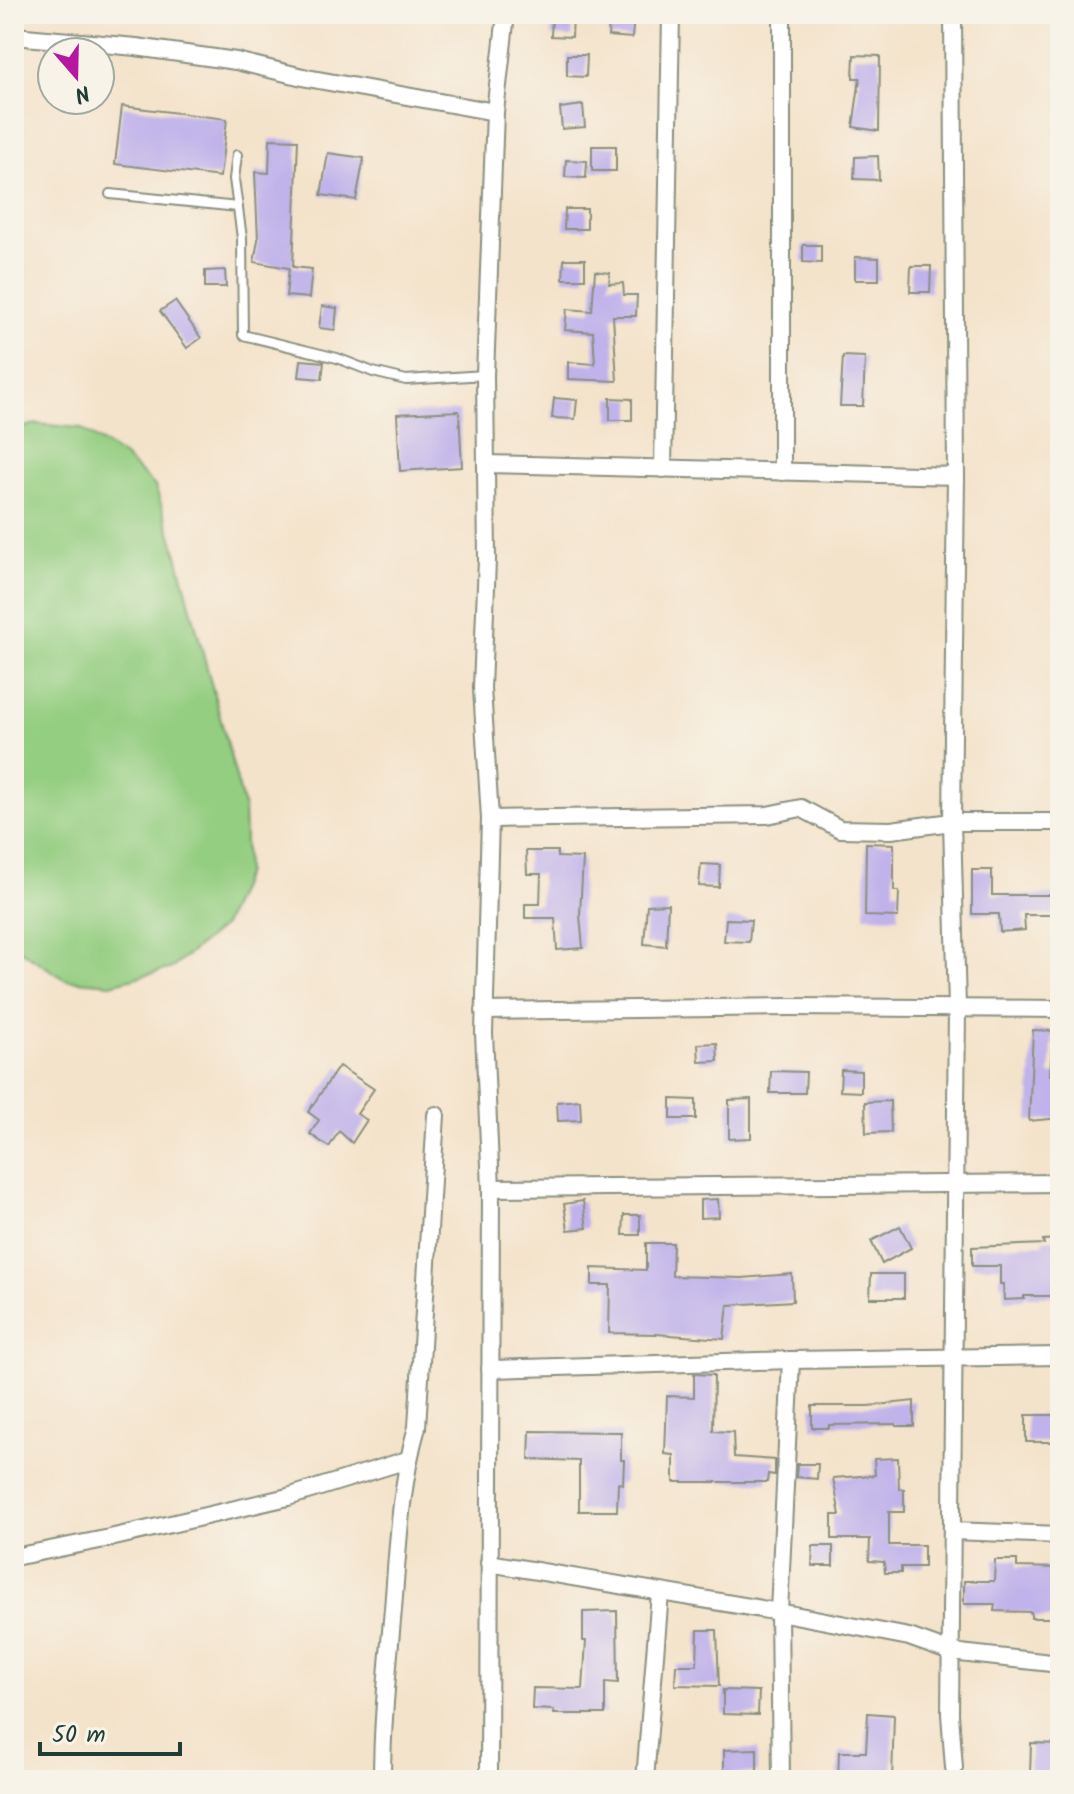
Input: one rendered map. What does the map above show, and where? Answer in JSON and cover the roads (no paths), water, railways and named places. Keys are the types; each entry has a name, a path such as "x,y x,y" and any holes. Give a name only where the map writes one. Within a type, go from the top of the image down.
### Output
{"street":[{"path":"489,1780 491,1188 484,1011 490,819 482,688 487,560 485,375 495,112 506,14"},
{"path":"663,469 671,14"},
{"path":"782,14 782,472"},
{"path":"953,14 956,476 952,822 957,1008 950,1714 954,1768"},
{"path":"14,36 136,47 236,61 307,78 495,112"},
{"path":"486,464 956,476"},
{"path":"490,819 767,815 801,808 840,829 891,830 952,822 1060,822"},
{"path":"484,1011 1060,1009"},
{"path":"382,1780 384,1701 407,1460 417,1427 436,1115"},
{"path":"491,1188 1060,1183"},
{"path":"490,1369 1060,1356"},
{"path":"781,1780 779,1612 791,1360"},
{"path":"14,1557 288,1497 407,1460"},
{"path":"952,1531 1060,1535"},
{"path":"489,1563 909,1637 951,1652 1060,1664"},
{"path":"645,1780 660,1593"}],"lane":[{"path":"237,155 234,179 242,238 243,335 337,358 373,372 406,380 485,375"},
{"path":"110,194 238,207"}]}
